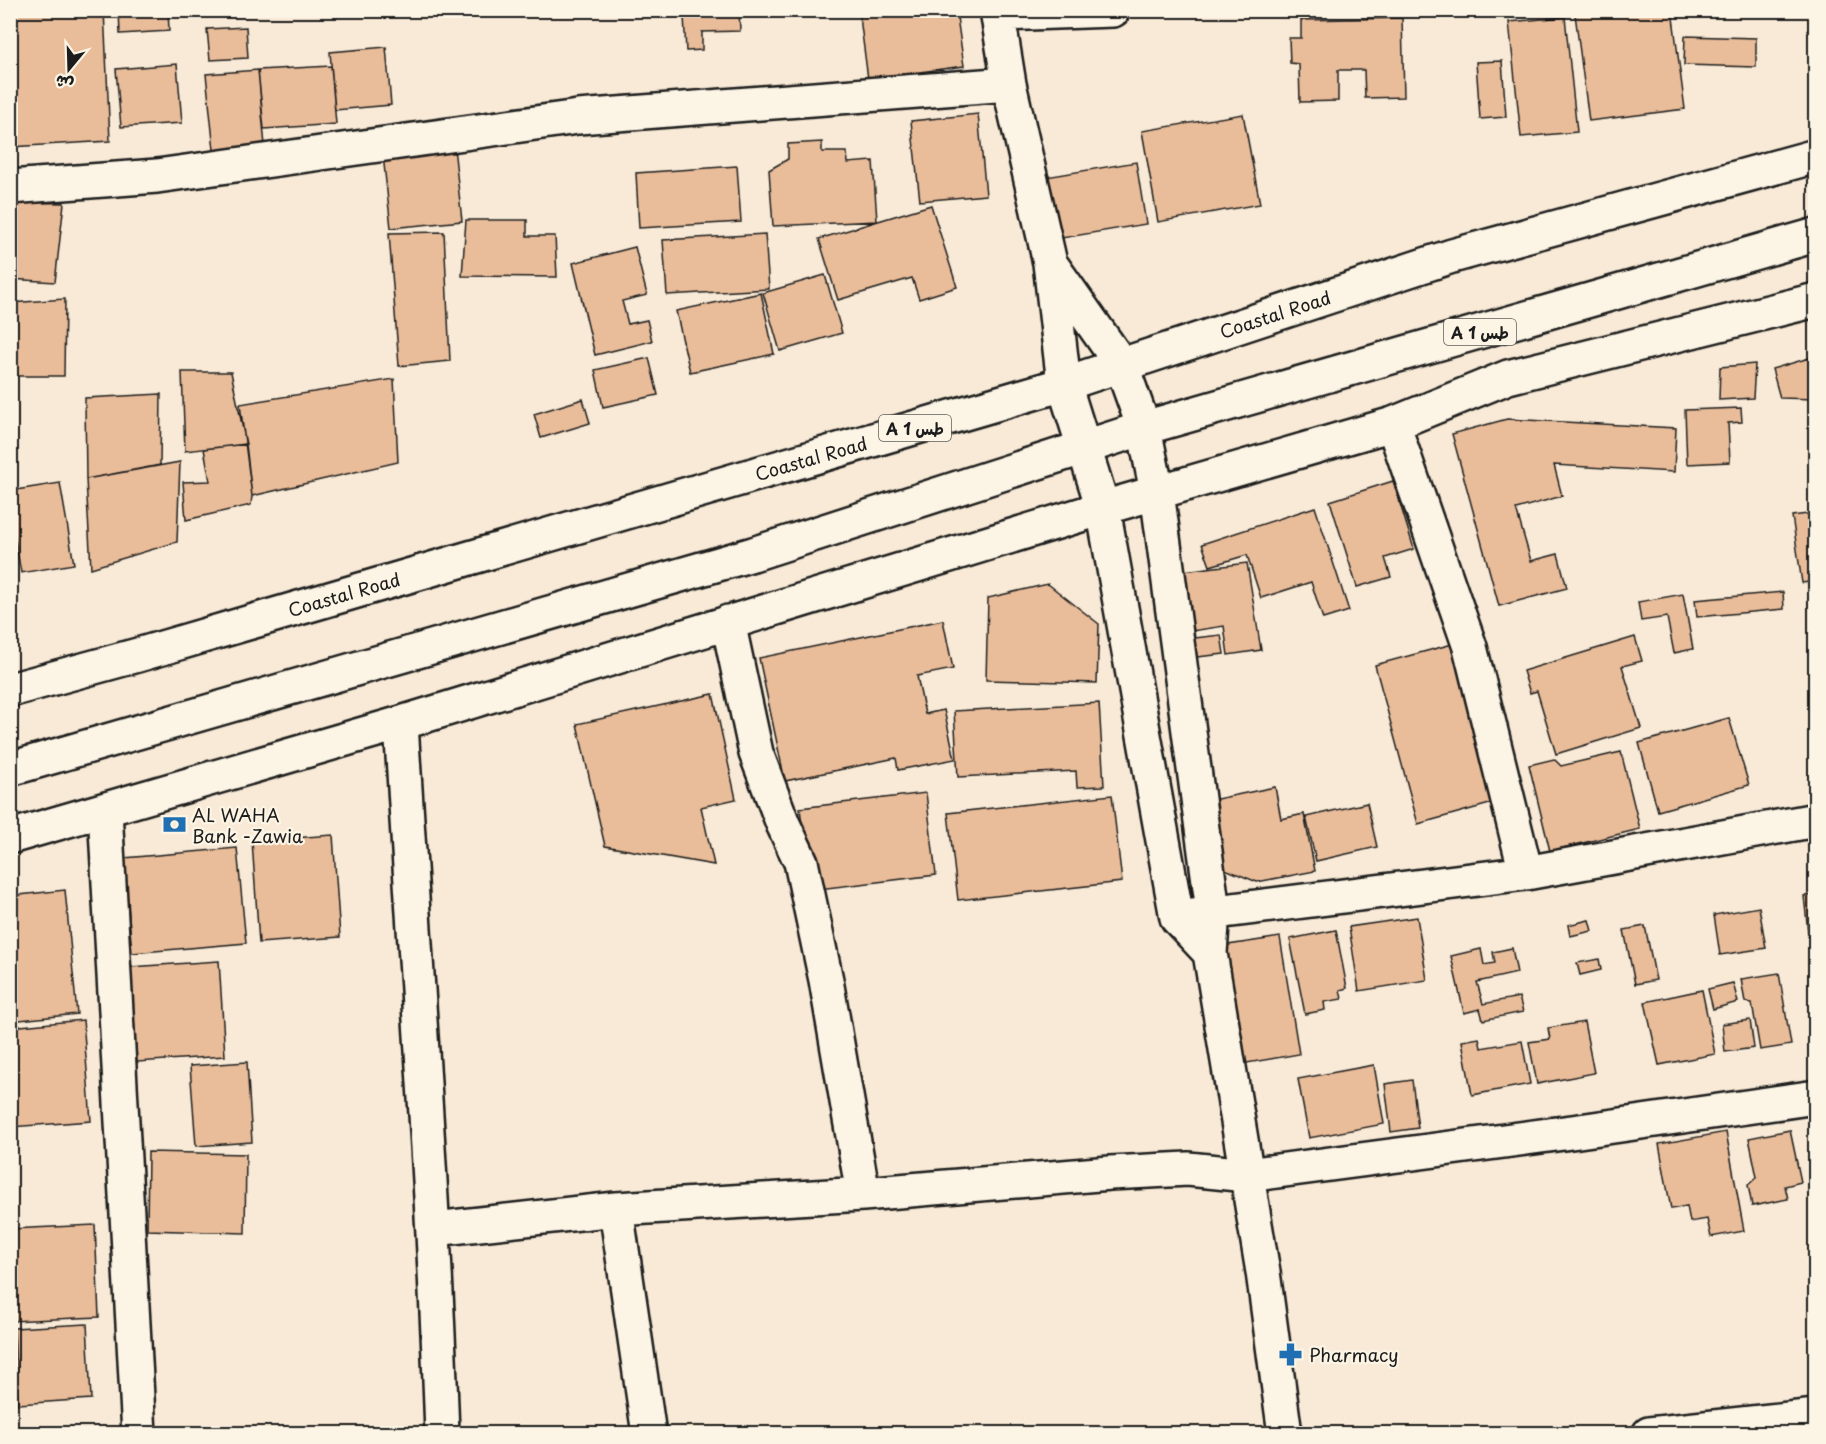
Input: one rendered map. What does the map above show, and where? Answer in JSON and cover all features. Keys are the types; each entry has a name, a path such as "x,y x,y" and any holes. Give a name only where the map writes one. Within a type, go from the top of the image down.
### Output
{"main road":[{"path":"1113,10 997,12 1009,84 1050,263 1064,384 1103,508 1177,918 1210,954"},
{"path":"10,187 157,176 578,117 1009,84"},
{"name":"Coastal Road","path":"10,690 138,655 1064,384 1452,256 1815,156"},
{"name":"A 1 طس","path":"10,769 753,554 1144,428 1815,235"},
{"path":"1050,263 1122,364 1144,428 1157,492 1213,911 1210,954 1248,1175 1275,1350 1285,1434"},
{"path":"10,837 401,723 1103,508 1393,424 1508,377 1815,300"},
{"path":"1393,424 1470,647 1526,873"},
{"path":"728,622 756,753 783,824 801,862 826,980 862,1194"},
{"path":"401,723 434,1229 442,1434"},
{"path":"105,810 139,1434"},
{"path":"1177,918 1213,911 1526,873 1815,820"},
{"path":"434,1229 616,1209 862,1194 1110,1173 1188,1169 1248,1175 1815,1097"},
{"path":"616,1209 649,1434"},
{"path":"1649,1434 1815,1416"}],"building":[{"path":"10,10 104,10 110,141 10,147"},
{"path":"119,10 168,10 169,31 120,34"},
{"path":"668,10 739,10 740,31 702,32 702,50 686,51 684,16"},
{"path":"859,10 956,10 964,66 868,79"},
{"path":"1603,10 1672,10 1685,109 1589,121 1575,14"},
{"path":"1565,17 1577,132 1521,137 1509,22"},
{"path":"1402,18 1404,97 1365,98 1364,70 1338,70 1338,101 1300,102 1299,64 1290,63 1289,38 1301,38 1301,20"},
{"path":"246,27 248,58 210,60 207,29"},
{"path":"1685,36 1756,38 1756,67 1684,65"},
{"path":"386,47 391,105 335,110 330,52"},
{"path":"1502,61 1506,117 1480,119 1476,62"},
{"path":"177,64 182,123 121,127 116,69"},
{"path":"331,66 336,124 264,129 258,70"},
{"path":"258,70 265,146 214,150 206,74"},
{"path":"978,114 986,195 920,201 911,121"},
{"path":"1243,114 1260,204 1158,222 1142,131"},
{"path":"822,142 822,152 847,152 848,163 873,161 877,221 773,226 769,170 788,159 788,144"},
{"path":"454,147 462,221 391,228 383,155"},
{"path":"1136,162 1146,224 1056,239 1046,177"},
{"path":"737,166 741,222 639,228 636,173"},
{"path":"10,202 64,203 55,282 10,279"},
{"path":"931,205 957,287 919,299 912,278 838,300 819,239"},
{"path":"466,220 527,220 527,236 555,236 557,277 462,276"},
{"path":"444,232 450,361 399,366 389,233"},
{"path":"765,234 769,289 667,295 663,240"},
{"path":"635,247 647,295 622,301 628,324 647,320 652,341 595,355 573,263"},
{"path":"825,275 842,333 780,351 763,293"},
{"path":"761,293 774,354 690,372 676,311"},
{"path":"65,299 64,376 10,376 10,303"},
{"path":"1816,356 1816,399 1780,398 1772,369"},
{"path":"649,358 658,395 603,407 595,370"},
{"path":"1755,364 1753,398 1719,400 1720,367"},
{"path":"182,372 231,372 246,444 185,451"},
{"path":"394,379 398,462 252,496 240,404"},
{"path":"161,394 160,465 86,479 85,398"},
{"path":"583,399 590,423 541,438 534,414"},
{"path":"1741,408 1742,422 1728,423 1730,462 1687,464 1685,410"},
{"path":"1507,419 1676,428 1674,472 1554,465 1562,496 1516,509 1531,561 1558,554 1567,588 1499,606 1452,434"},
{"path":"246,444 251,505 186,520 183,482 210,481 204,449"},
{"path":"180,462 177,542 91,568 86,479"},
{"path":"1393,481 1414,549 1385,558 1391,577 1357,587 1330,501"},
{"path":"60,483 74,564 21,573 10,511 10,491"},
{"path":"1315,507 1349,611 1323,619 1311,582 1261,598 1247,555 1210,566 1202,544"},
{"path":"1816,513 1816,581 1802,583 1792,516"},
{"path":"10,557 16,579 10,580"},
{"path":"1247,563 1261,650 1228,655 1224,626 1192,631 1184,571"},
{"path":"1048,584 1099,624 1097,683 986,680 988,598"},
{"path":"1783,592 1784,609 1697,617 1695,600"},
{"path":"1683,594 1693,649 1674,653 1667,617 1641,621 1638,602"},
{"path":"943,620 953,669 917,676 925,714 944,710 955,759 898,770 896,758 785,781 759,658"},
{"path":"1221,635 1224,654 1188,658 1186,639"},
{"path":"1635,637 1642,661 1622,666 1641,728 1556,754 1537,691 1530,693 1523,671"},
{"path":"1460,642 1504,800 1418,824 1375,665"},
{"path":"713,694 736,799 701,807 714,865 605,846 577,724"},
{"path":"1099,703 1104,786 1077,787 1076,771 958,777 954,711"},
{"path":"1729,718 1749,785 1658,811 1639,743"},
{"path":"1621,752 1640,829 1550,851 1529,765 1554,759 1561,766"},
{"path":"1275,787 1281,819 1304,814 1315,871 1257,882 1220,867 1207,801"},
{"path":"926,793 936,875 810,890 800,808"},
{"path":"1112,795 1122,882 958,900 948,813"},
{"path":"1367,803 1377,847 1316,861 1306,817"},
{"path":"333,835 340,937 259,943 252,841"},
{"path":"237,848 246,943 132,953 124,858"},
{"path":"65,890 77,1014 10,1021 10,896"},
{"path":"1816,895 1816,931 1808,932 1804,896"},
{"path":"1759,907 1766,948 1720,955 1714,915"},
{"path":"1417,917 1427,980 1359,991 1349,927"},
{"path":"1589,920 1592,931 1570,936 1568,925"},
{"path":"1645,926 1656,980 1635,984 1624,930"},
{"path":"1336,930 1347,988 1340,990 1342,999 1324,1002 1325,1010 1305,1014 1290,939"},
{"path":"1280,937 1299,1054 1241,1064 1222,946"},
{"path":"1512,948 1517,973 1477,982 1483,1004 1519,997 1523,1012 1483,1020 1480,1009 1464,1013 1451,956 1481,949 1484,965 1495,963 1493,952"},
{"path":"1599,959 1601,970 1580,975 1577,963"},
{"path":"219,961 225,1056 137,1062 130,967"},
{"path":"1779,973 1791,1045 1760,1050 1752,1003 1745,1002 1741,979"},
{"path":"1816,976 1816,1011 1811,977"},
{"path":"1733,983 1738,1002 1713,1009 1708,989"},
{"path":"1702,990 1715,1054 1659,1065 1645,1002"},
{"path":"83,1020 91,1121 10,1127 10,1027"},
{"path":"1750,1020 1754,1048 1725,1052 1722,1024"},
{"path":"1584,1022 1594,1073 1537,1084 1529,1042 1550,1039 1548,1028"},
{"path":"1479,1038 1481,1048 1522,1041 1530,1084 1472,1095 1462,1041"},
{"path":"247,1062 252,1142 196,1146 190,1066"},
{"path":"1374,1065 1384,1124 1309,1138 1298,1079"},
{"path":"1412,1080 1418,1128 1391,1132 1385,1084"},
{"path":"1790,1130 1801,1182 1785,1186 1788,1199 1752,1206 1748,1185 1757,1177 1749,1138"},
{"path":"1726,1132 1744,1231 1711,1237 1707,1219 1690,1222 1687,1206 1671,1209 1659,1144"},
{"path":"148,1152 246,1154 245,1233 147,1230"},
{"path":"95,1225 99,1317 10,1321 10,1229"},
{"path":"87,1324 91,1399 18,1404 14,1328"}],"place":[{"name":"AL WAHA Bank -Zawia","path":"174,824"},
{"name":"Pharmacy","path":"1291,1354"}]}
